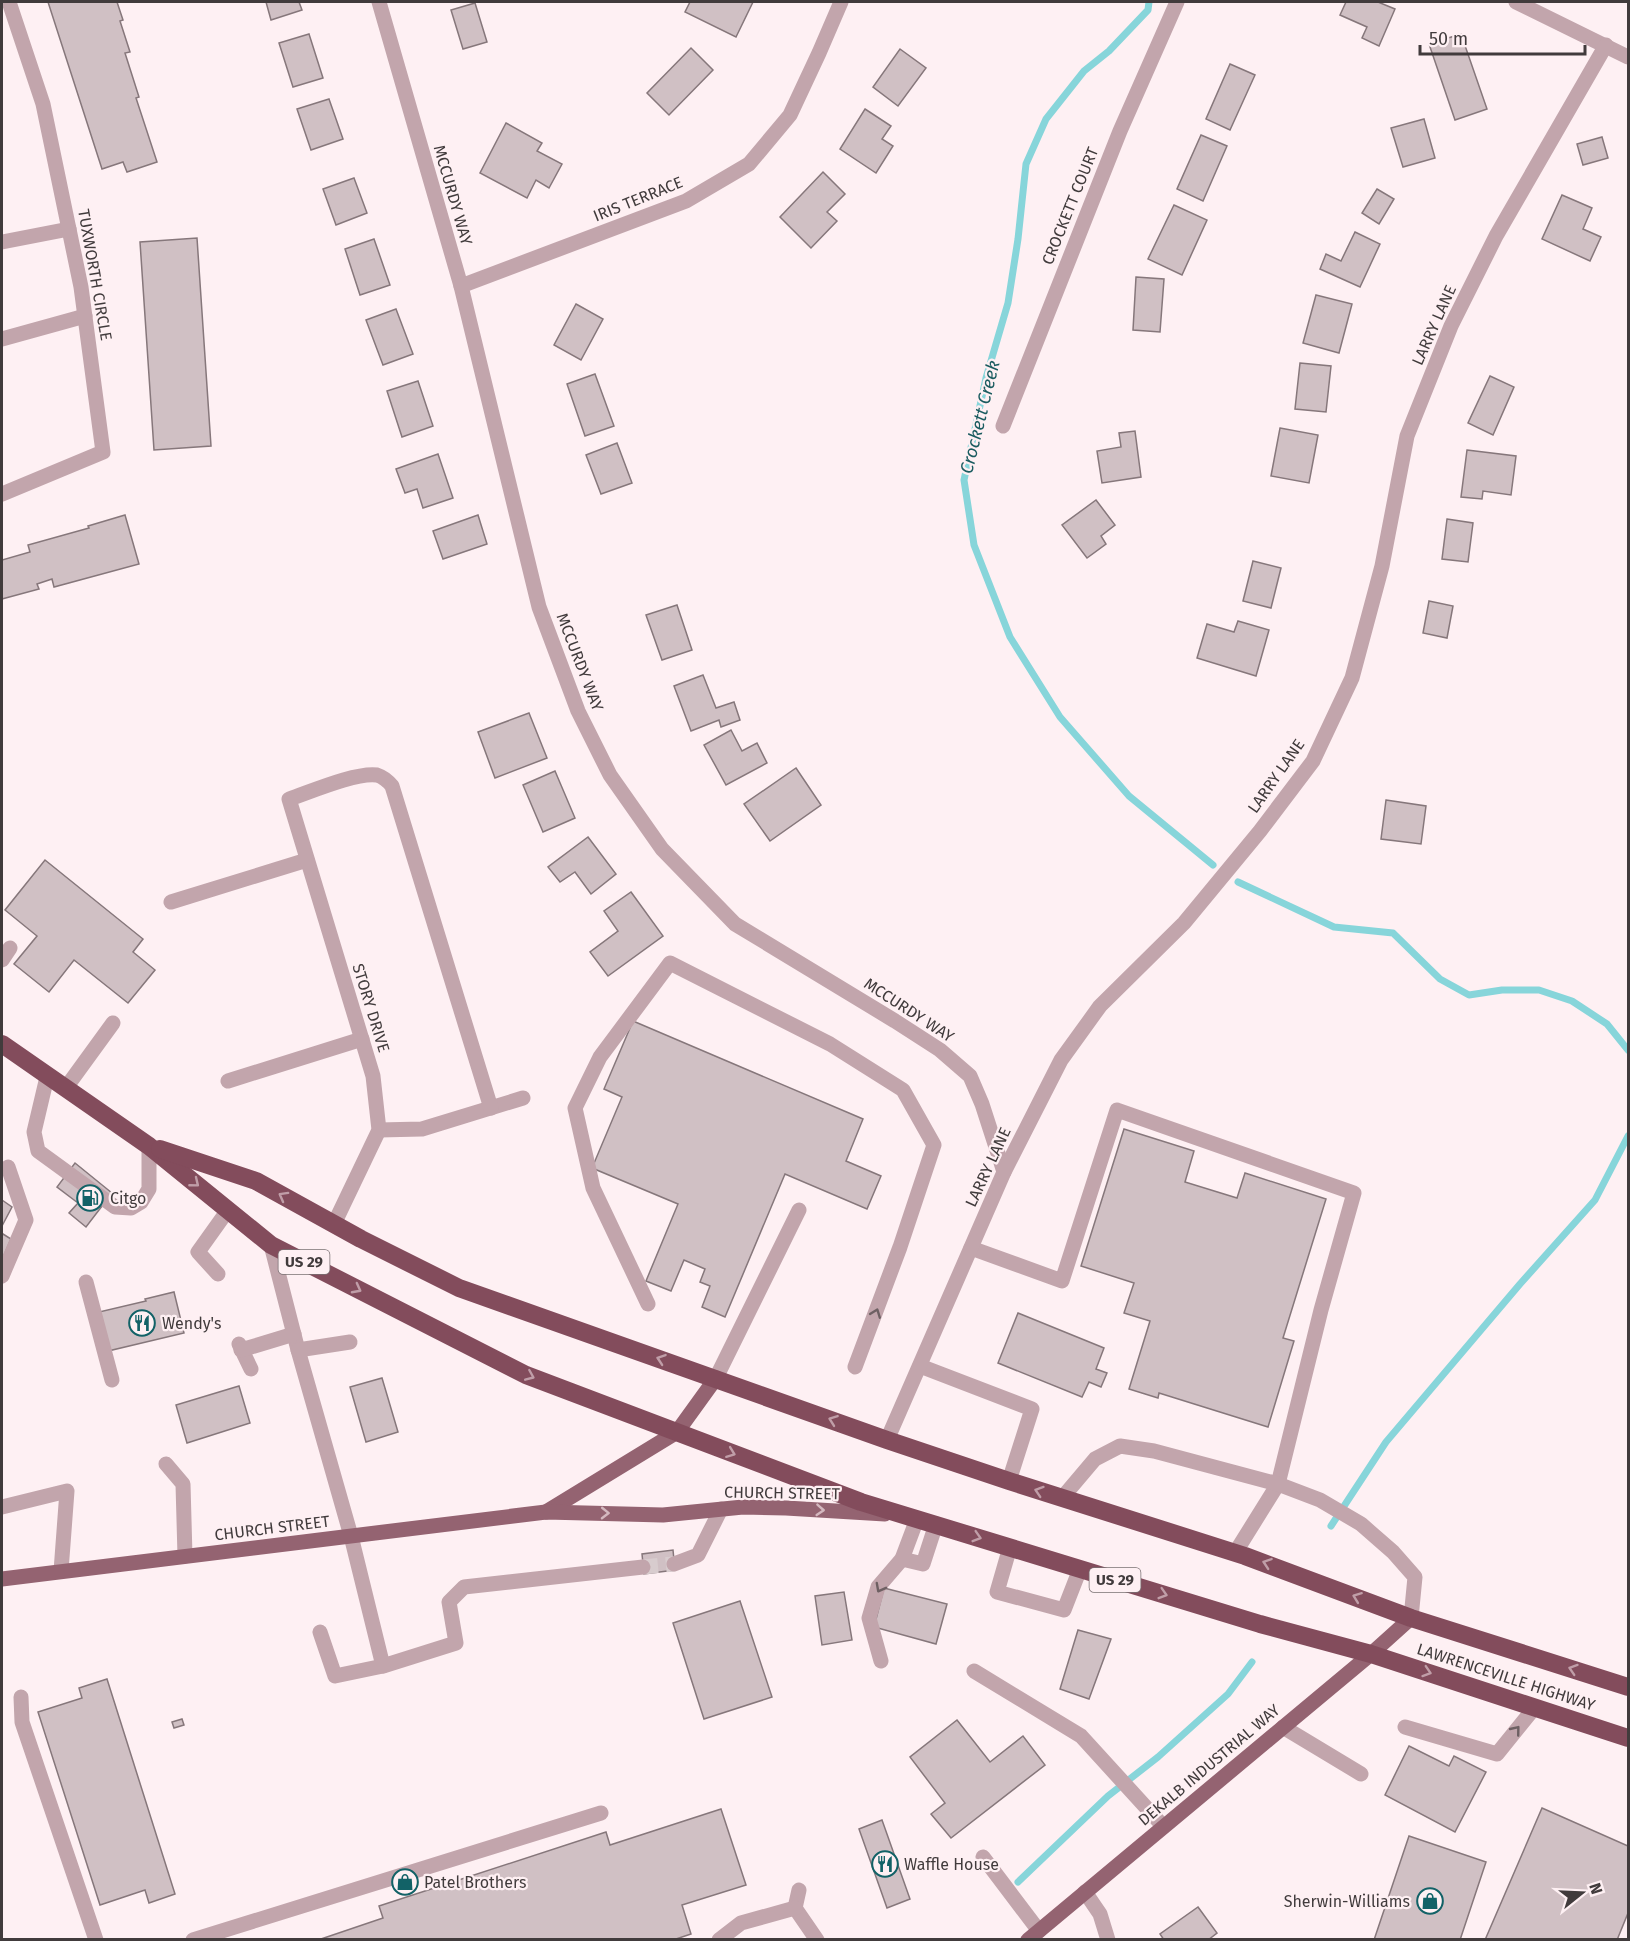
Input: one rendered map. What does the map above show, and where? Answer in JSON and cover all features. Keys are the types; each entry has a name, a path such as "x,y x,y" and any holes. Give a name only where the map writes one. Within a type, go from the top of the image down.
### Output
{"highway":[{"name":"US 29","path":"2,1044 149,1146 271,1245 526,1375 861,1502 1260,1624 1371,1654"},
{"name":"US 29","path":"149,1146 256,1181 459,1288 887,1440 1299,1575 1411,1618"},
{"name":"LAWRENCEVILLE HIGHWAY","path":"1411,1618 1629,1688"},
{"name":"LAWRENCEVILLE HIGHWAY","path":"1371,1654 1629,1738"}],"main road":[{"name":"CHURCH STREET","path":"546,1512 677,1432 717,1378"},
{"name":"CHURCH STREET","path":"2,1578 546,1512 663,1515 721,1509 786,1508 913,1517"},
{"name":"DEKALB INDUSTRIAL WAY","path":"1034,1935 1371,1654 1411,1618"}],"street":[{"name":"TUXWORTH CIRCLE","path":"2,494 103,452 85,316 43,104 9,2"},
{"name":"MCCURDY WAY","path":"379,2 460,286 539,607 578,711 610,775 662,849 735,924 940,1050 970,1076 982,1104 1004,1172"},
{"name":"IRIS TERRACE","path":"460,286 686,201 749,164 790,115 841,2"},
{"name":"CROCKETT COURT","path":"1003,426 1120,130 1177,2"},
{"path":"1516,2 1629,57"},
{"name":"LARRY LANE","path":"887,1440 1004,1172 1060,1060 1100,1006 1184,923 1260,831 1313,760 1352,678 1382,566 1407,436 1451,326 1496,236 1606,45"},
{"path":"2,242 69,229"},
{"path":"2,339 85,316"},
{"name":"STORY DRIVE","path":"379,1130 373,1076 289,799 359,776 377,775 387,779 392,786 491,1108"},
{"path":"171,902 308,860"},
{"path":"648,1304 593,1188 575,1108 600,1057 670,963 830,1044 903,1090 934,1146 900,1247 855,1367"},
{"path":"65,1089 113,1023"},
{"path":"228,1081 362,1039"},
{"path":"47,1077 34,1132 38,1151 115,1207 131,1208 141,1202 149,1189 149,1146"},
{"path":"334,1224 379,1130 422,1129 523,1098"},
{"path":"971,1248 1062,1281 1117,1110 1354,1193 1321,1310 1278,1484 1235,1553"},
{"path":"2,1276 26,1220 8,1167"},
{"path":"218,1274 198,1252 228,1210"},
{"path":"717,1378 799,1210"},
{"path":"271,1245 351,1536 383,1666"},
{"path":"86,1282 112,1380"},
{"path":"251,1369 240,1347 294,1334"},
{"path":"298,1350 350,1342"},
{"path":"920,1366 1032,1409 1008,1481"},
{"path":"1062,1498 1095,1459 1119,1446 1154,1451 1278,1484 1320,1500 1361,1524 1393,1552 1415,1577 1411,1618"},
{"path":"166,1464 183,1484 185,1556"},
{"path":"2,1507 67,1491 61,1571"},
{"path":"674,1564 698,1554 721,1509"},
{"path":"880,1661 869,1618 878,1587 902,1559 913,1517"},
{"path":"902,1559 923,1564 936,1524"},
{"path":"1010,1547 997,1592 1064,1610 1080,1569"},
{"path":"320,1632 335,1676 383,1666 456,1643 449,1602 464,1587 644,1567"},
{"path":"974,1671 1081,1736 1163,1826"},
{"path":"21,1697 22,1722 96,1940"},
{"path":"1405,1727 1497,1754 1534,1707"},
{"path":"1283,1727 1361,1774"},
{"path":"193,1940 601,1813"},
{"path":"983,1857 1034,1935"},
{"path":"799,1890 795,1908 816,1940"},
{"path":"1085,1892 1100,1914 1108,1940"},
{"path":"719,1940 741,1923 795,1908"}],"building":[{"path":"48,2 117,2 123,20 120,21 130,52 125,53 139,97 136,98 157,162 127,172 123,162 102,169"},
{"path":"266,2 299,2 302,10 271,20"},
{"path":"690,2 753,2 736,37 685,12"},
{"path":"1346,2 1378,2 1395,9 1379,46 1362,38 1367,27 1340,15"},
{"path":"475,3 487,42 463,49 451,10"},
{"path":"309,34 323,78 293,87 279,43"},
{"path":"1461,34 1487,109 1455,120 1429,44"},
{"path":"691,48 713,70 669,115 647,93"},
{"path":"900,49 926,68 898,106 873,87"},
{"path":"1230,64 1255,75 1230,130 1206,119"},
{"path":"329,99 343,139 311,150 297,109"},
{"path":"865,109 891,126 882,139 893,146 876,173 840,149"},
{"path":"1424,119 1435,158 1403,167 1391,128"},
{"path":"506,123 542,143 537,151 562,164 549,188 536,180 527,198 480,173"},
{"path":"1201,135 1227,146 1203,201 1177,189"},
{"path":"1602,137 1608,158 1583,165 1577,144"},
{"path":"823,172 845,194 827,212 837,221 811,248 780,217"},
{"path":"354,178 367,213 336,225 323,189"},
{"path":"1377,189 1394,199 1379,224 1362,213"},
{"path":"1562,195 1592,208 1583,229 1601,237 1590,261 1542,239"},
{"path":"1174,205 1207,220 1182,275 1148,259"},
{"path":"1355,232 1380,244 1360,287 1320,269 1326,254 1341,261"},
{"path":"197,238 211,446 154,450 140,242"},
{"path":"374,239 390,285 360,295 345,249"},
{"path":"1136,277 1164,279 1160,332 1133,330"},
{"path":"1316,295 1352,304 1339,353 1303,343"},
{"path":"576,304 603,319 581,360 554,345"},
{"path":"396,309 413,354 383,365 366,320"},
{"path":"1300,363 1331,366 1326,412 1295,409"},
{"path":"595,374 614,426 585,436 567,384"},
{"path":"1490,376 1514,387 1493,435 1468,423"},
{"path":"418,381 433,426 402,437 387,391"},
{"path":"1280,428 1318,435 1309,483 1271,476"},
{"path":"1135,431 1141,477 1102,483 1097,451 1121,447 1119,433"},
{"path":"617,443 632,483 601,494 586,455"},
{"path":"1467,450 1516,456 1511,495 1483,491 1482,499 1461,497"},
{"path":"438,454 453,498 423,508 417,489 405,493 396,469"},
{"path":"1096,500 1115,525 1101,536 1106,544 1087,558 1062,525"},
{"path":"125,515 139,564 54,587 52,579 37,584 39,589 2,599 2,560 30,552 28,545"},
{"path":"478,515 487,544 443,559 433,531"},
{"path":"1447,519 1473,523 1468,562 1442,559"},
{"path":"1253,561 1281,568 1271,608 1243,601"},
{"path":"1429,601 1453,606 1447,638 1423,633"},
{"path":"677,605 692,650 662,660 646,615"},
{"path":"1238,621 1269,630 1256,676 1197,658 1207,624 1234,632"},
{"path":"703,675 716,708 734,702 740,720 721,727 719,720 691,731 674,686"},
{"path":"529,713 547,758 495,778 478,732"},
{"path":"731,730 742,751 757,743 767,763 726,785 704,745"},
{"path":"796,768 821,805 770,841 744,804"},
{"path":"555,771 575,818 543,832 523,785"},
{"path":"1386,800 1426,806 1421,844 1381,839"},
{"path":"588,837 616,874 591,894 575,872 560,882 548,867"},
{"path":"45,860 143,939 133,952 155,970 128,1003 74,960 49,992 14,964 37,936 5,910"},
{"path":"631,892 663,936 608,976 590,952 618,931 604,911"},
{"path":"633,1021 863,1119 846,1161 881,1176 867,1209 785,1174 725,1317 702,1307 710,1286 700,1282 705,1269 684,1260 671,1291 646,1281 678,1204 592,1168 622,1097 604,1089"},
{"path":"1124,1129 1194,1151 1185,1182 1237,1198 1245,1173 1326,1199 1283,1338 1294,1341 1268,1427 1159,1393 1158,1398 1129,1389 1150,1321 1124,1313 1134,1283 1081,1266"},
{"name":"Citgo","path":"75,1163 112,1193 86,1227 69,1213 78,1203 57,1187"},
{"path":"2,1200 12,1207 2,1226"},
{"path":"3,1234 11,1239 2,1260 2,1236"},
{"name":"Wendy's","path":"174,1292 184,1333 108,1351 99,1312"},
{"path":"1018,1313 1104,1348 1096,1369 1107,1373 1101,1387 1089,1382 1082,1397 998,1363"},
{"path":"382,1378 398,1432 366,1442 350,1387"},
{"path":"239,1386 250,1423 187,1443 176,1405"},
{"path":"673,1550 675,1570 644,1574 642,1554"},
{"path":"884,1588 947,1604 936,1644 874,1627"},
{"path":"844,1592 852,1640 822,1645 815,1596"},
{"path":"740,1601 772,1697 704,1719 673,1623"},
{"path":"1078,1630 1111,1639 1089,1699 1060,1689"},
{"path":"107,1679 175,1894 149,1903 145,1890 100,1905 38,1712 82,1698 79,1688"},
{"path":"182,1719 184,1725 174,1728 172,1722"},
{"path":"957,1720 990,1762 1023,1736 1045,1765 951,1838 931,1814 945,1803 910,1757"},
{"path":"1409,1746 1449,1766 1454,1756 1486,1772 1455,1832 1385,1795"},
{"path":"1542,1808 1628,1846 1628,1913 1617,1940 1485,1940"},
{"path":"721,1809 746,1885 682,1905 691,1934 673,1940 318,1940 383,1918 379,1906 606,1832 610,1845"},
{"name":"Waffle House","path":"882,1820 910,1899 887,1908 859,1829"},
{"name":"Sherwin-Williams","path":"1409,1836 1486,1862 1460,1940 1374,1940"},
{"path":"1198,1907 1217,1933 1208,1940 1164,1940 1160,1934"}],"waterway":[{"name":"Crockett Creek","path":"1149,2 1148,10 1109,51 1084,71 1046,119 1026,164 1008,303 986,378 964,480 974,545 1010,637 1060,717 1129,796 1213,865"},
{"path":"1238,882 1334,927 1393,933 1440,979 1469,995 1502,990 1539,990 1572,1001 1607,1024 1628,1050"},
{"path":"1331,1526 1386,1442 1520,1284 1595,1200 1628,1136"},
{"path":"1018,1882 1108,1796 1158,1757 1228,1694 1252,1662"}],"tunnel":[{"path":"643,1567 674,1564"}],"place":[{"name":"Citgo","path":"90,1198"},
{"name":"Wendy's","path":"142,1323"},
{"name":"Waffle House","path":"885,1864"},
{"name":"Patel Brothers","path":"405,1882"},
{"name":"Sherwin-Williams","path":"1430,1901"}]}
